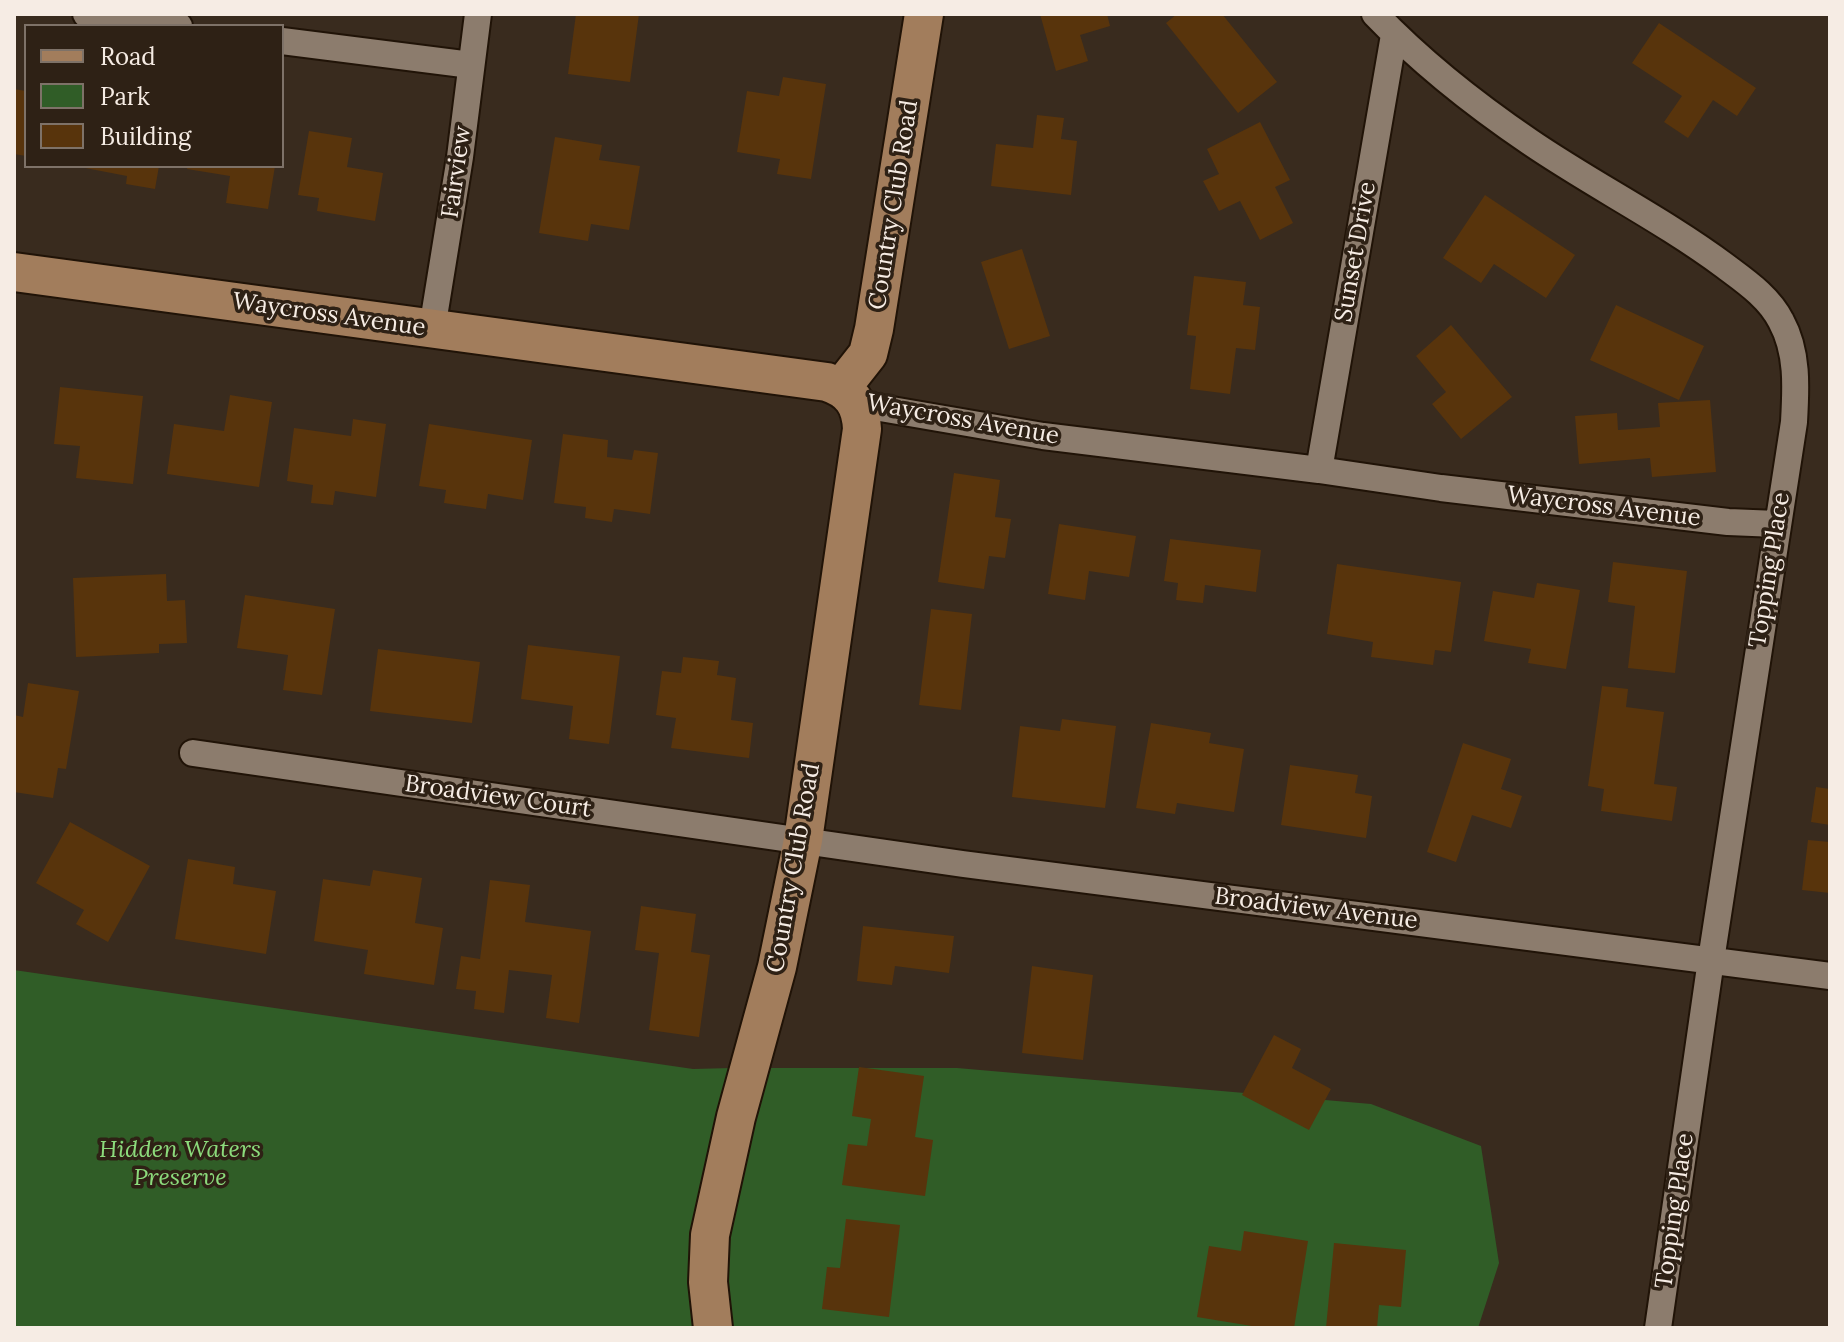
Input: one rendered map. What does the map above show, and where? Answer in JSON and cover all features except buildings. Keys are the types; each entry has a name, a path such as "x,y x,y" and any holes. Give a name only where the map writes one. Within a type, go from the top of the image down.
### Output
{"street":[{"path":"86,14 164,24"},
{"name":"Fairview","path":"432,329 460,157 478,14"},
{"name":"Country Club Road","path":"713,1328 708,1282 710,1235 736,1117 777,967 803,840 862,429 861,413 850,396 868,354 874,329 924,14"},
{"name":"Topping Place","path":"1375,14 1394,35 1454,87 1530,142 1701,248 1756,290 1780,319 1791,344 1797,380 1794,422 1658,1328"},
{"name":"Sunset Drive","path":"1319,470 1394,35"},
{"path":"284,41 471,65"},
{"name":"Waycross Avenue","path":"14,272 827,382 850,396 1043,436 1607,508 1728,522 1777,524"},
{"name":"Broadview Court","path":"193,753 803,840"},
{"name":"Broadview Avenue","path":"803,840 963,864 1830,976"}],"green space":[{"name":"Hidden Waters Preserve","path":"14,970 693,1069 732,1068 697,1328 14,1328"},
{"path":"766,1068 957,1068 1371,1104 1481,1146 1499,1263 1478,1328 731,1328 724,1281 726,1237"}]}
